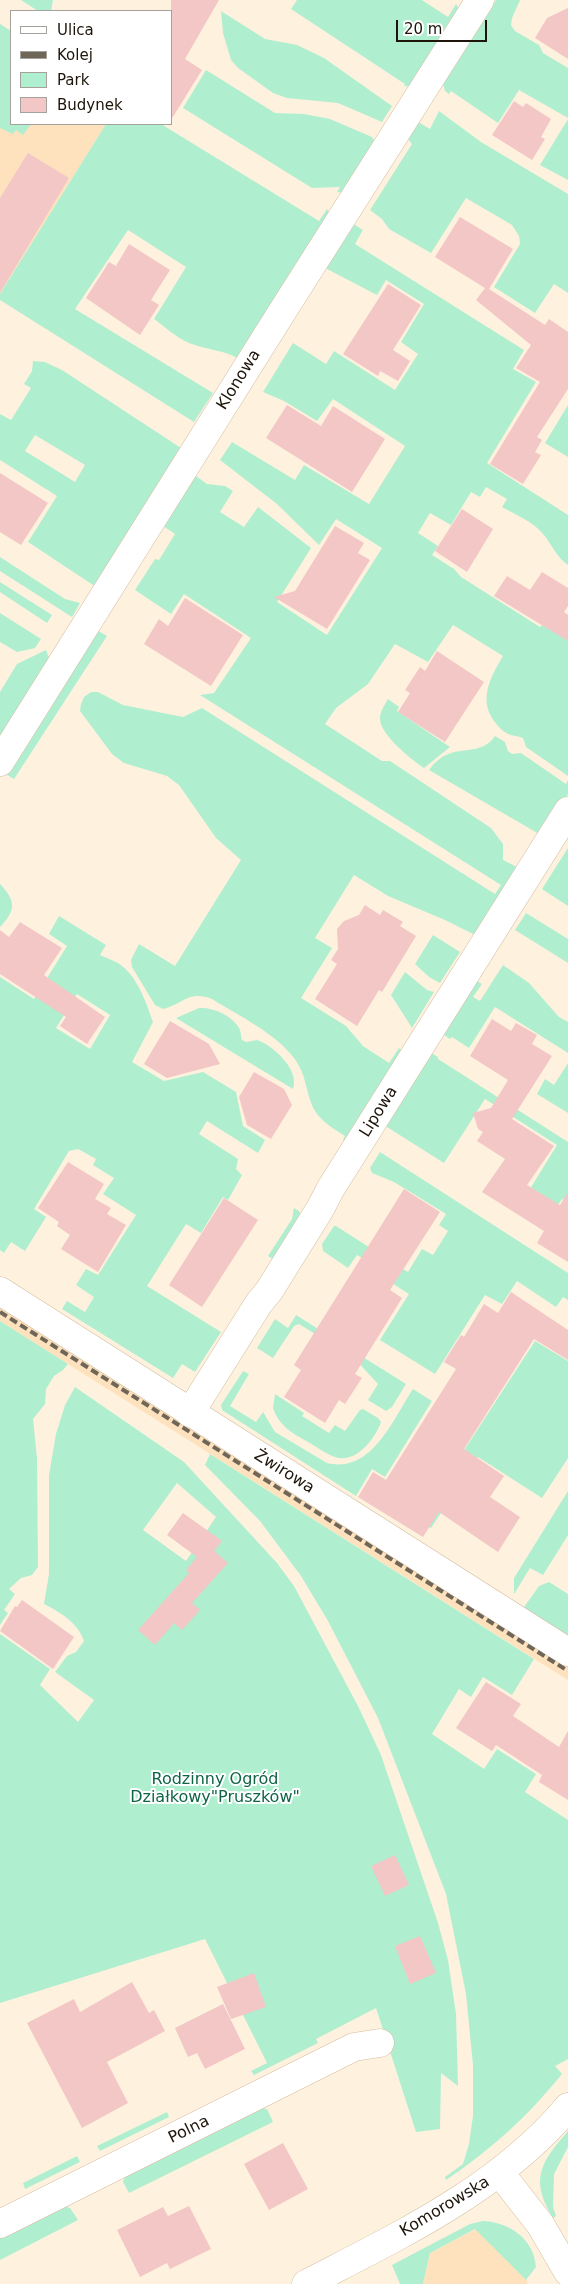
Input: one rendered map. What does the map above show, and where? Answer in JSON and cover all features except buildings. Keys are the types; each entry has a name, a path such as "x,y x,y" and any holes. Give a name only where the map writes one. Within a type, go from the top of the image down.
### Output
{"street":[{"name":"Klonowa","path":"0,762 480,0"},
{"name":"Lipowa","path":"190,1413 259,1303 279,1275 331,1188 568,811"},
{"name":"Żwirowa","path":"0,1291 568,1652"},
{"name":"Polna","path":"0,2224 354,2047 380,2043"},
{"name":"Komorowska","path":"306,2284 437,2214 500,2173 530,2147 568,2108"},
{"path":"500,2173 540,2224 568,2272 551,2284"}],"shaded area":[{"path":"0,24 10,30 10,125 105,125 0,294"},
{"path":"0,1304 568,1662 568,1680 0,1321"},
{"path":"476,2229 528,2282 526,2284 423,2284 430,2253"}],"green space":[{"path":"21,0 53,0 51,10 36,10"},
{"path":"297,0 422,0 448,17 456,4 461,12 414,87 404,86 405,84 291,9"},
{"path":"496,0 520,0 512,18 511,25 515,31 539,45 543,53 568,68 568,118 519,90 498,123 451,91 449,94 445,91 443,84"},
{"path":"221,11 265,39 297,45 324,58 392,106 382,122 338,103 287,98 273,93 238,68 231,60 223,33"},
{"path":"0,24 10,30 10,125 30,125 23,135 16,130 13,134 0,128"},
{"path":"206,70 275,113 304,114 330,119 372,137 377,145 347,193 337,192 340,187 312,188 183,108"},
{"path":"439,111 481,142 568,194 568,293 554,284 535,313 494,287 520,244 519,236 512,225 466,198 431,253 389,229 382,219 370,210 412,144 407,138 415,120 430,129"},
{"path":"568,119 568,180 540,165"},
{"path":"105,125 163,125 319,221 327,209 331,217 241,360 229,354 189,343 154,319 186,267 128,230 75,309 213,393 194,422 0,300 0,294"},
{"path":"355,225 363,230 355,244 524,350 513,369 536,382 487,463 568,515 568,565 558,555 540,530 502,507 507,499 486,487 480,497 471,492 451,525 430,513 418,533 438,546 432,555 454,569 461,577 540,627 542,625 568,640 568,776 526,747 523,738 506,733 494,721 489,713 487,704 488,688 494,671 503,656 453,625 428,662 395,644 368,684 336,708 325,724 382,761 390,761 491,828 503,844 503,860 521,869 479,937 445,920 388,896 354,875 315,938 332,948 301,998 346,1026 363,1046 389,1063 399,1048 405,1053 348,1144 343,1140 345,1136 328,1125 315,1111 309,1098 302,1072 294,1058 277,1040 266,1032 212,999 204,997 191,997 163,1009 155,1005 132,967 131,960 139,944 175,966 241,860 216,838 179,785 167,776 124,763 112,754 80,711 84,697 91,692 98,692 123,705 183,717 202,708 495,894 501,885 200,695 214,693 251,638 184,594 171,614 135,590 155,559 159,560 175,534 160,524 189,478 196,476 207,484 225,486 233,491 220,512 244,527 258,507 311,548 277,602 327,635 382,548 336,519 319,545 277,504 220,460 232,442 295,480 304,465 369,504 405,446 333,399 317,421 284,401 263,392 293,343 326,364 334,351 395,390 418,354 401,342 424,304 386,280 377,295 327,269 325,262 348,226"},
{"path":"33,361 45,362 62,370 184,450 101,584 93,585 28,542 57,496 0,460 0,414 11,420 31,388 24,384 32,371","holes":["35,435 85,465 75,482 25,451"]},
{"path":"568,405 568,457 545,443"},
{"path":"0,557 65,599 80,603 72,617 0,571"},
{"path":"0,582 52,615 47,623 0,592"},
{"path":"0,613 41,639 35,648 17,652 0,642"},
{"path":"95,629 107,636 14,779 4,773"},
{"path":"46,650 51,663 0,745 0,692 17,664"},
{"path":"388,699 399,707 397,711 450,747 424,768 412,759 397,746 381,724 381,713"},
{"path":"495,736 505,742 508,751 512,754 521,753 566,784 568,780 568,794 544,833 539,834 429,770 438,760 447,755 481,747"},
{"path":"568,848 568,906 542,889"},
{"path":"0,884 9,896 12,906 9,916 0,927"},
{"path":"526,913 568,939 568,963 515,930"},
{"path":"59,916 106,945 100,955 125,968 136,982 153,1022 132,1062 164,1081 203,1072 236,1092 243,1126 265,1140 258,1153 207,1121 199,1134 238,1159 236,1169 242,1175 228,1200 223,1197 201,1233 186,1224 147,1286 221,1332 195,1372 182,1364 173,1378 62,1309 67,1301 85,1312 94,1297 76,1285 86,1269 98,1275 136,1215 103,1194 114,1178 93,1165 96,1159 78,1149 69,1151 34,1209 46,1217 25,1251 11,1242 4,1253 0,1250 0,977 34,999 67,946 49,934","holes":["77,994 110,1015 90,1049 56,1028"]},
{"path":"433,935 460,952 440,983 429,977 415,964"},
{"path":"503,965 529,983 559,1017 568,1022 568,1053 495,1007 469,1048 452,1037 450,1039 444,1035 443,1028 474,979 482,984 473,997 480,1001"},
{"path":"405,972 427,990 434,992 412,1028 391,995"},
{"path":"199,1008 216,1010 227,1016 236,1023 242,1040 246,1042 257,1040 278,1053 293,1074 293,1089 176,1018"},
{"path":"433,1054 568,1142 568,1203 562,1199 549,1218 517,1210 557,1145 485,1099 444,1163 387,1127 385,1120 426,1055"},
{"path":"568,1063 568,1113 537,1094 545,1079 554,1085"},
{"path":"380,1152 568,1273 568,1300 563,1297 556,1307 517,1281 502,1304 485,1295 435,1374 380,1340 409,1294 371,1270 374,1265 357,1255 348,1268 323,1251 322,1244 334,1226 336,1226 408,1272 422,1249 433,1255 448,1231 439,1225 446,1214 394,1182 372,1173 370,1168"},
{"path":"294,1208 299,1211 302,1218 274,1260 268,1256 292,1219"},
{"path":"296,1315 406,1384 392,1407 386,1411 368,1400 378,1384 355,1359 299,1324 294,1326 273,1358 257,1348 275,1319 288,1328"},
{"path":"0,1321 68,1364 54,1376 46,1389 45,1404 33,1419 37,1458 38,1567 32,1575 21,1578 9,1589 15,1594 4,1610 8,1613 0,1625"},
{"path":"535,1341 568,1361 568,1458 542,1498 478,1457 431,1528 418,1521"},
{"path":"243,1371 249,1374 230,1406 256,1422 263,1412 275,1432 327,1463 343,1464 357,1460 369,1452 389,1428 413,1389 432,1401 385,1477 372,1469 356,1496 222,1410 221,1405"},
{"name":"Rodzinny Ogród Działkowy\"Pruszków\"","path":"75,1387 184,1462 277,1563 294,1586 359,1708 381,1755 438,1923 448,1960 456,2014 458,2086 441,2073 440,2129 416,2132 376,2008 316,2039 318,2043 254,2075 251,2071 267,2063 205,1939 0,2003 0,1634 50,1669 40,1685 78,1722 94,1700 55,1672 67,1656 76,1652 84,1641 73,1623 44,1604 49,1574 49,1475 56,1434 65,1405","holes":["177,1483 216,1517 186,1561 143,1530"]},
{"path":"275,1394 304,1413 302,1416 329,1433 335,1425 345,1431 360,1410 363,1409 381,1422 374,1436 364,1449 350,1457 335,1457 282,1424 273,1408"},
{"path":"210,1454 534,1659 512,1695 483,1677 471,1697 459,1689 432,1734 484,1769 497,1749 536,1774 525,1792 568,1820 568,2059 555,2066 562,2074 523,2118 478,2157 446,2180 445,2177 463,2164 469,2144 473,2116 473,2065 466,1994 446,1894 378,1718 328,1621 301,1576 260,1521 205,1465"},
{"path":"568,1491 568,1535 543,1575 530,1568 514,1594 514,1578"},
{"path":"549,1582 568,1594 568,1639 522,1610 539,1586"},
{"path":"262,2108 267,2109 273,2122 129,2193 123,2182 125,2176"},
{"path":"167,2112 169,2117 100,2151 97,2146"},
{"path":"568,2131 568,2147 554,2174 553,2207 556,2216 553,2218 541,2192 541,2172 551,2152"},
{"path":"77,2156 80,2162 25,2189 23,2183"},
{"path":"64,2206 70,2208 78,2220 0,2260 0,2238"},
{"path":"483,2221 510,2228 525,2240 534,2257 536,2267 526,2280 475,2229 430,2253 423,2284 400,2284 392,2265 470,2224"}],"railway":[{"path":"0,1312 568,1671"}]}
